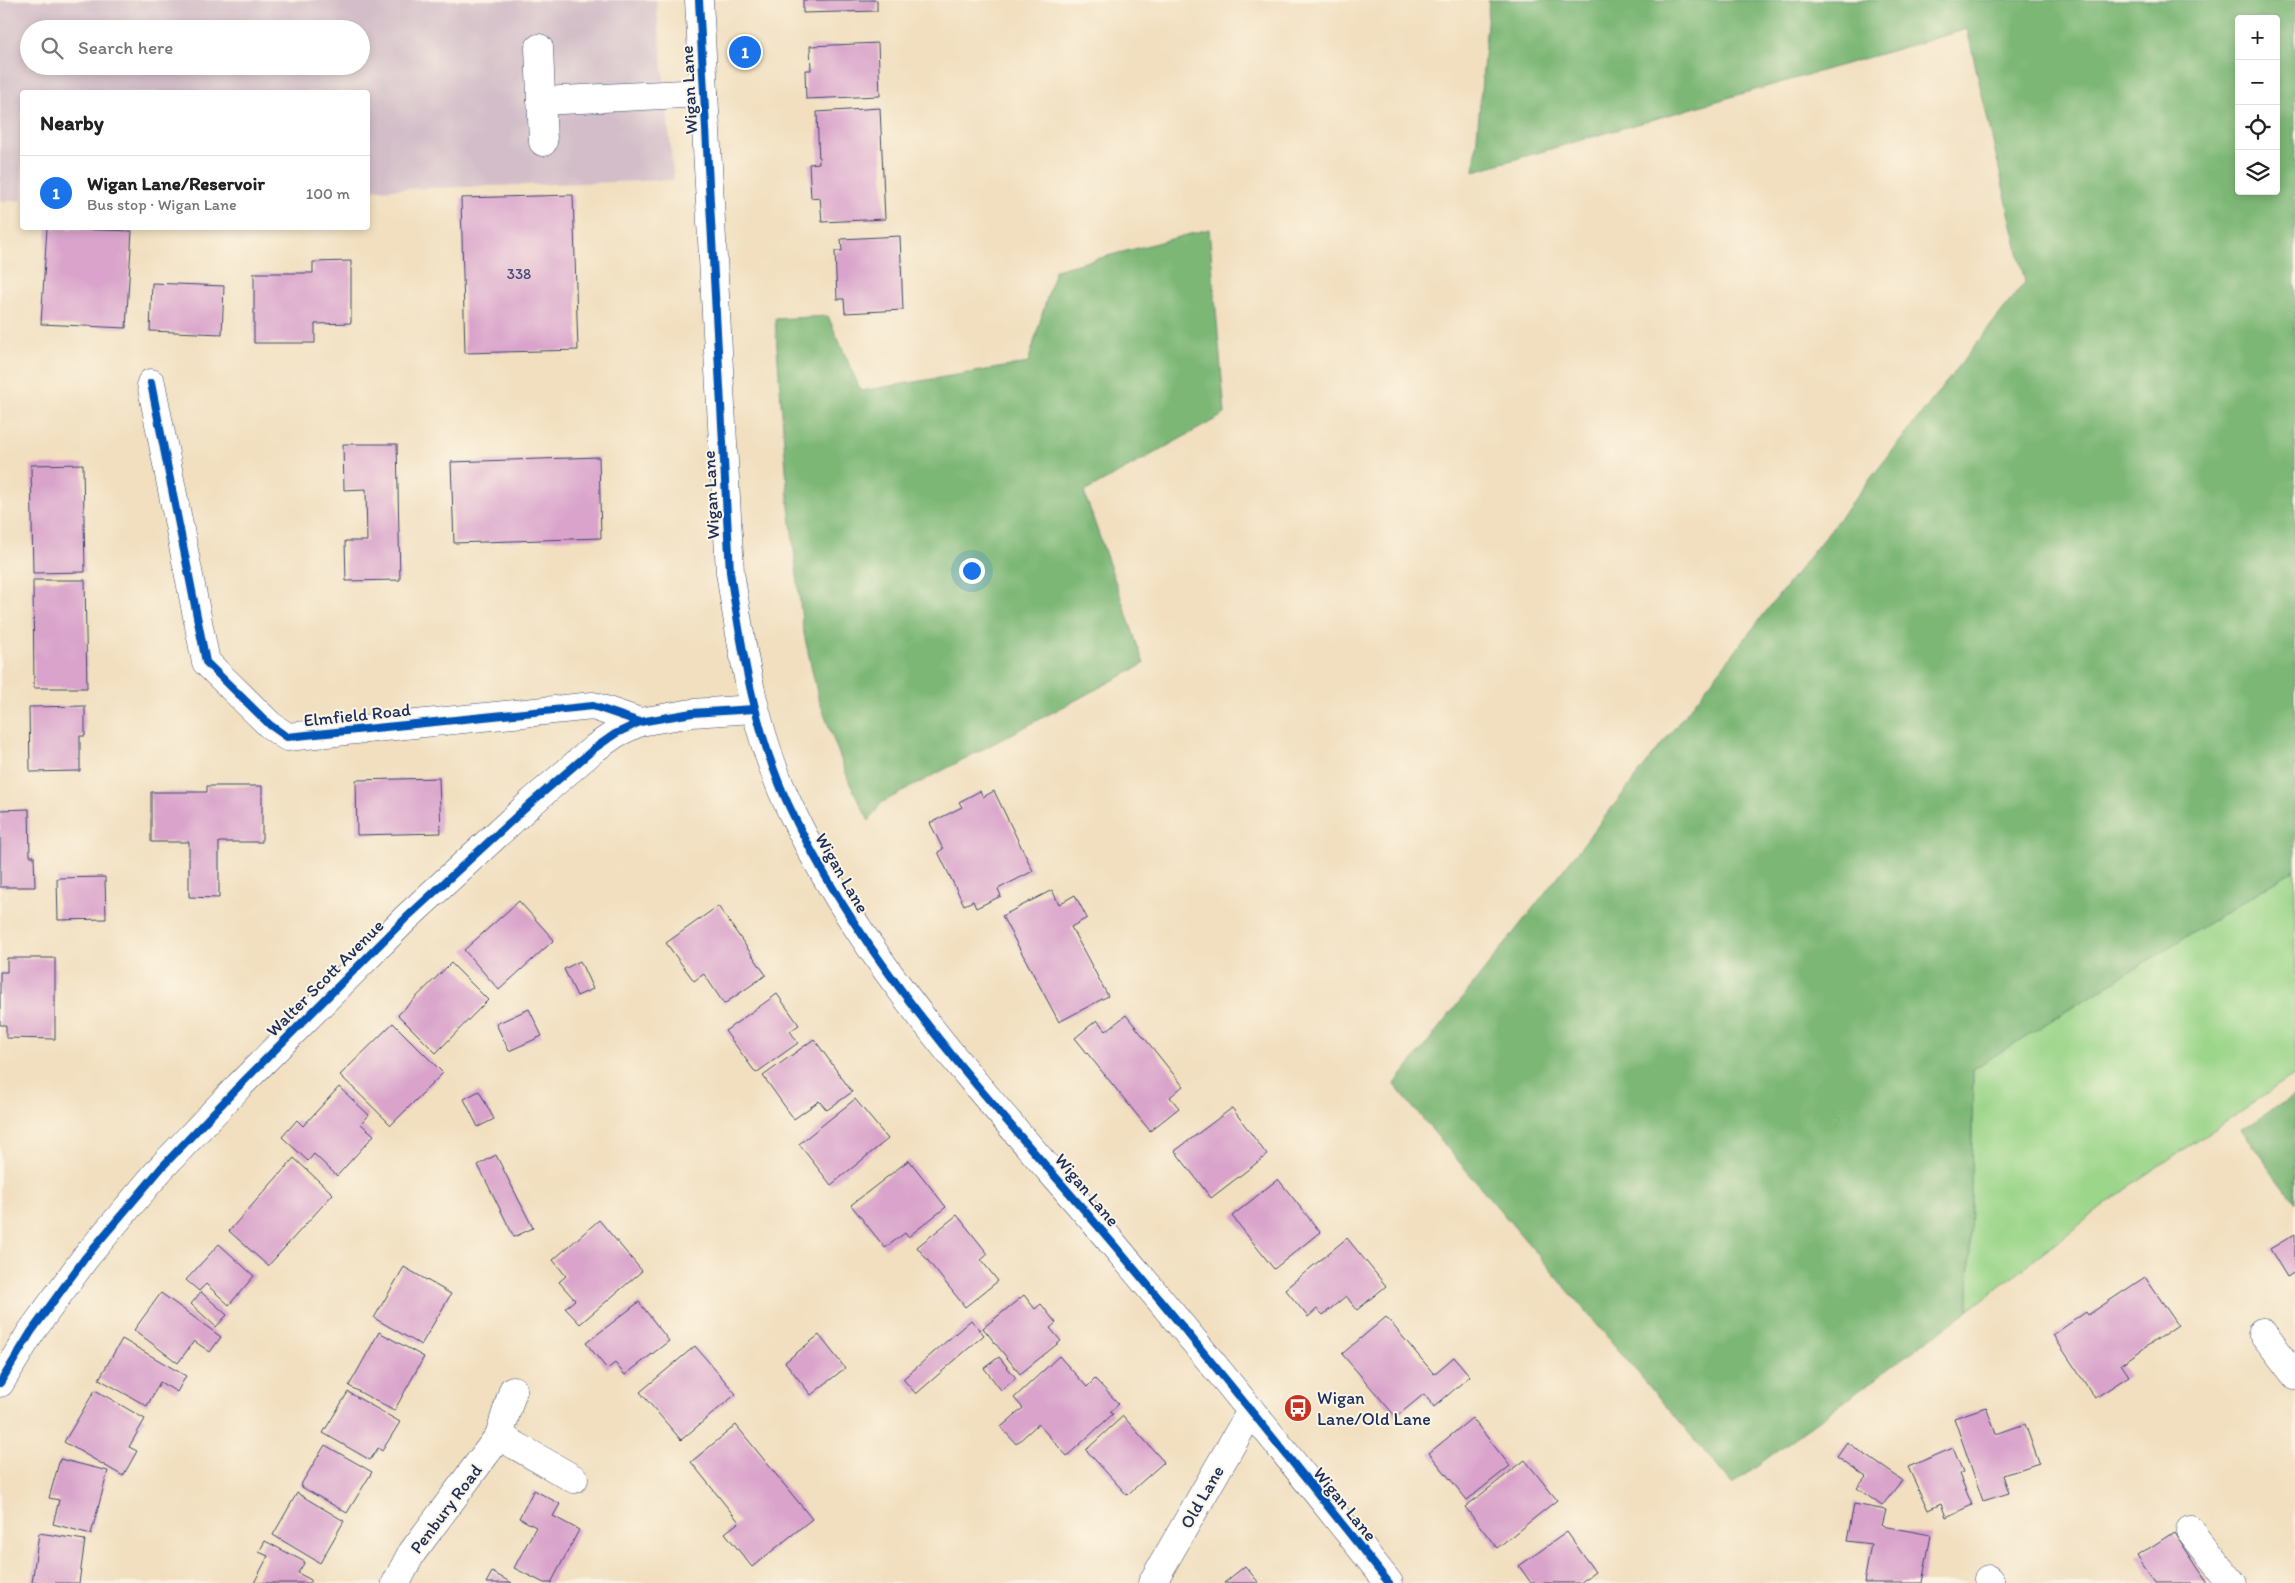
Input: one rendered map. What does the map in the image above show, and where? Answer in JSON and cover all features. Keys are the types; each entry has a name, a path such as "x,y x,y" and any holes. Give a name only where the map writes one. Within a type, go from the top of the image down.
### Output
{"main road":[{"name":"Wigan Lane","path":"699,0 730,572 744,666 754,709 788,804 822,873 865,941 922,1020 1252,1410 1389,1583"},
{"path":"539,48 543,142"},
{"path":"541,101 704,93"},
{"name":"Elmfield Road","path":"151,384 206,662 270,725 287,738 594,706 640,722"},
{"name":"Walter Scott Avenue","path":"0,1383 32,1332 85,1258 162,1166 406,918 525,808 595,748 615,734 640,722 692,713 754,709"},
{"path":"2262,1332 2295,1375"},
{"name":"Penbury Road","path":"396,1583 411,1554 500,1436 513,1390"},
{"name":"Old Lane","path":"1152,1583 1252,1410"},
{"path":"500,1436 574,1479"},
{"path":"2190,1530 2232,1583"}],"shaded area":[{"path":"0,0 656,0 674,180 370,190 370,90 20,90 20,200 0,201"}],"green space":[{"path":"1489,0 2295,0 2295,869 1973,1069 1969,1310 1732,1484 1394,1085 2025,282 1967,29 1474,171"},
{"path":"1209,229 1225,414 1084,492 1144,664 881,803 869,821 850,784 818,697 803,629 788,497 775,319 828,316 861,391 1028,363 1055,270"},
{"path":"2295,869 2295,1075 2136,1181 1969,1310 1973,1069"},
{"path":"2295,1095 2295,1203 2241,1130"}],"building":[{"path":"803,0 877,0 877,11 803,13"},
{"path":"878,43 880,96 806,99 805,70 811,70 810,46"},
{"path":"880,108 885,219 822,222 820,197 811,198 809,164 819,163 817,112"},
{"path":"573,195 578,350 465,353 461,198"},
{"path":"47,230 132,231 126,328 41,324"},
{"path":"900,236 903,310 845,313 844,299 837,299 835,251 842,251 841,239"},
{"path":"351,261 351,323 315,324 315,343 254,343 254,273 313,273 313,262"},
{"path":"152,283 224,286 222,334 150,331"},
{"path":"343,444 397,444 400,580 346,581 345,541 367,541 366,489 344,490"},
{"path":"599,457 601,538 454,543 451,462"},
{"path":"83,464 85,572 33,573 31,465"},
{"path":"33,580 85,580 87,688 34,688"},
{"path":"85,706 85,736 80,736 80,771 30,772 29,707"},
{"path":"439,778 441,833 357,835 356,780"},
{"path":"207,786 262,786 262,842 219,842 219,898 189,897 189,842 151,842 151,792 207,792"},
{"path":"980,791 983,797 994,791 1033,871 998,889 1001,896 976,908 973,901 964,905 938,852 943,849 930,823 962,807 959,802"},
{"path":"29,809 30,856 34,856 35,887 0,887 0,810"},
{"path":"105,877 106,919 58,920 57,878"},
{"path":"1052,890 1059,904 1075,895 1087,918 1071,927 1108,996 1059,1022 1002,916"},
{"path":"519,901 554,940 499,990 464,950"},
{"path":"718,906 766,975 724,1004 704,974 694,981 666,943"},
{"path":"7,958 55,958 55,1039 6,1038 6,1025 0,1025 0,972 7,972"},
{"path":"580,961 593,989 577,996 564,969"},
{"path":"451,963 488,1000 436,1053 398,1015"},
{"path":"777,994 799,1025 790,1031 798,1043 756,1073 725,1031"},
{"path":"529,1009 542,1036 509,1051 496,1024"},
{"path":"1126,1015 1183,1086 1170,1097 1179,1108 1150,1131 1075,1038 1097,1020 1106,1031"},
{"path":"393,1023 443,1073 391,1125 340,1075"},
{"path":"814,1039 852,1092 827,1110 819,1101 794,1119 763,1076"},
{"path":"339,1087 369,1115 361,1124 374,1135 337,1176 314,1154 308,1161 282,1137 297,1120 303,1126"},
{"path":"479,1091 494,1119 478,1127 464,1099"},
{"path":"855,1099 888,1139 831,1185 799,1144"},
{"path":"1232,1108 1267,1155 1211,1198 1175,1151"},
{"path":"496,1155 533,1228 514,1237 478,1165"},
{"path":"294,1158 333,1194 268,1266 229,1231"},
{"path":"909,1160 946,1207 908,1237 905,1233 885,1248 851,1205"},
{"path":"1278,1179 1320,1232 1274,1269 1232,1216"},
{"path":"957,1215 988,1254 981,1260 998,1281 965,1307 917,1247"},
{"path":"599,1220 642,1271 580,1324 565,1308 575,1300 559,1282 566,1276 553,1260"},
{"path":"2295,1234 2295,1272 2287,1277 2270,1249"},
{"path":"1347,1238 1386,1286 1357,1310 1346,1296 1323,1315 1317,1309 1308,1317 1285,1289"},
{"path":"219,1244 254,1276 229,1305 206,1284 199,1291 186,1280"},
{"path":"404,1267 451,1294 421,1345 374,1318"},
{"path":"2145,1277 2178,1325 2121,1364 2129,1376 2095,1398 2053,1335 2086,1312 2088,1315"},
{"path":"201,1292 227,1315 216,1327 191,1304"},
{"path":"161,1293 221,1337 210,1352 194,1341 178,1363 134,1330"},
{"path":"1024,1295 1035,1309 1041,1304 1056,1323 1050,1328 1061,1341 1020,1374 983,1328"},
{"path":"639,1302 669,1341 625,1375 615,1363 607,1369 586,1343"},
{"path":"1386,1317 1434,1374 1454,1357 1470,1376 1434,1407 1424,1394 1396,1417 1342,1354"},
{"path":"971,1320 984,1335 916,1394 903,1379"},
{"path":"379,1332 424,1357 394,1411 349,1386"},
{"path":"819,1335 845,1368 811,1395 785,1362"},
{"path":"122,1339 186,1376 177,1392 160,1382 147,1406 99,1379"},
{"path":"695,1346 736,1394 681,1440 640,1392"},
{"path":"1059,1356 1087,1387 1095,1379 1119,1404 1110,1412 1113,1414 1067,1456 1038,1424 1016,1444 1001,1427 1023,1408 1014,1398"},
{"path":"999,1357 1016,1378 1001,1390 984,1368"},
{"path":"95,1390 145,1419 129,1447 137,1451 123,1476 64,1442"},
{"path":"348,1392 400,1422 382,1451 378,1448 370,1460 323,1433"},
{"path":"1986,1407 1996,1434 2025,1424 2039,1463 2003,1475 2009,1493 1983,1501 1954,1418"},
{"path":"1123,1416 1164,1462 1127,1495 1086,1450"},
{"path":"1472,1418 1510,1466 1467,1500 1429,1453"},
{"path":"736,1425 812,1519 752,1567 725,1533 739,1522 691,1462"},
{"path":"1847,1442 1902,1480 1882,1506 1857,1488 1866,1477 1837,1456"},
{"path":"325,1445 372,1472 347,1513 300,1486"},
{"path":"1953,1448 1963,1472 1959,1474 1972,1505 1946,1517 1941,1504 1928,1510 1908,1467"},
{"path":"60,1459 108,1471 91,1534 53,1524 59,1500 49,1498"},
{"path":"1525,1460 1557,1500 1497,1548 1465,1507"},
{"path":"534,1490 560,1504 553,1516 579,1530 551,1583 544,1583 514,1568 536,1527 519,1518"},
{"path":"297,1493 344,1521 320,1563 273,1535"},
{"path":"1854,1504 1886,1510 1882,1526 1931,1535 1922,1583 1864,1583 1871,1544 1847,1541"},
{"path":"1567,1532 1595,1572 1580,1583 1531,1583 1519,1566"},
{"path":"2174,1532 2208,1583 2155,1583 2137,1556"},
{"path":"39,1533 85,1540 79,1583 32,1583"},
{"path":"265,1541 305,1562 298,1573 311,1580 310,1583 254,1583 268,1556 259,1552"},
{"path":"1245,1566 1259,1583 1224,1583"},
{"path":"492,1572 512,1583 486,1583"}],"cycle path":[{"path":"699,0 730,572 739,631 758,719 766,748 788,804 818,863 851,919 928,1025 1011,1126 1171,1313 1389,1583"},
{"path":"151,383 206,662 270,725 287,737 593,706 640,722"},
{"path":"0,1383 31,1332 85,1258 162,1167 239,1086 406,918 532,802 595,748 615,734 640,722 692,713 754,709"}],"place":[{"name":"Wigan Lane/Reservoir","path":"745,52"},
{"name":"Wigan Lane/Old Lane","path":"1298,1408"}]}
